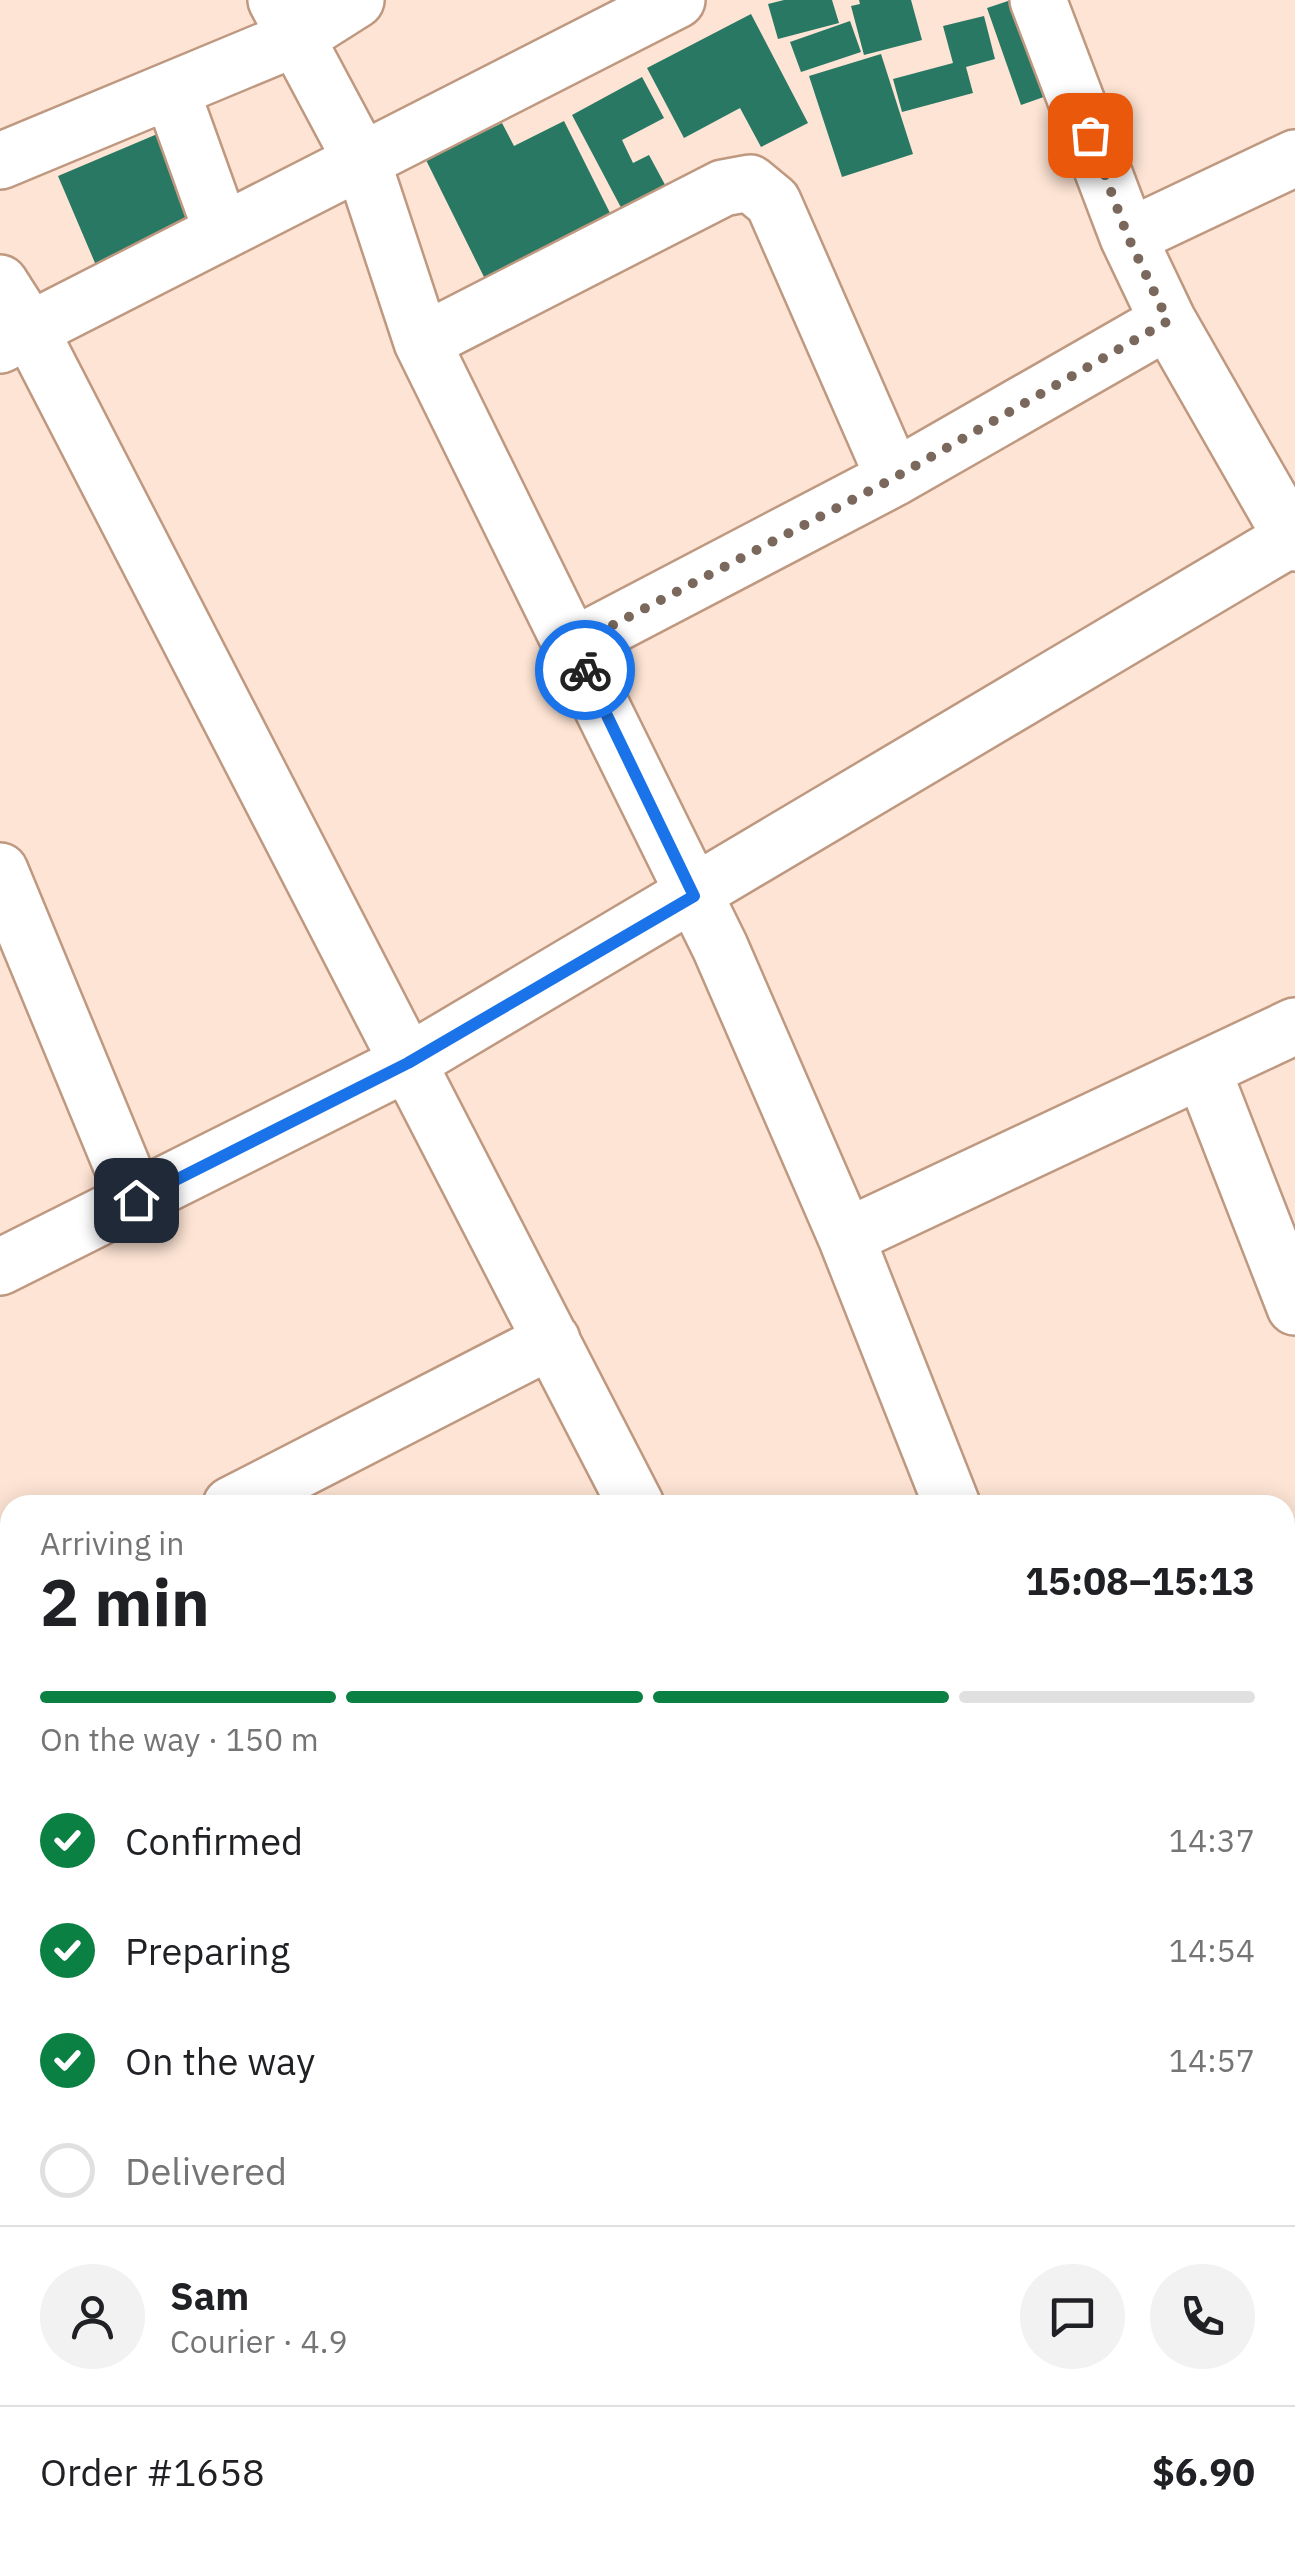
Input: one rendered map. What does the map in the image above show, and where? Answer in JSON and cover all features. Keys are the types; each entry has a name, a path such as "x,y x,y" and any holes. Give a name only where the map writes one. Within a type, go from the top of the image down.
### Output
{"street":[{"path":"0,160 171,90 286,19 356,0"},
{"path":"15,338 677,0"},
{"path":"0,1266 408,1063 1294,539 1168,321 1128,237 1038,0"},
{"path":"286,19 362,163 422,342 694,896 846,1237 948,1495"},
{"path":"171,90 222,232"},
{"path":"1128,237 1295,158"},
{"path":"422,342 723,188 750,183 773,202 894,478"},
{"path":"0,283 15,338 408,1063 631,1495"},
{"path":"573,646 894,478 1168,321"},
{"path":"0,871 136,1200"},
{"path":"846,1237 1295,1026"},
{"path":"1203,1071 1295,1307"},
{"path":"276,1495 303,1489 552,1340"}],"building":[{"path":"832,0 839,23 778,39 768,4"},
{"path":"859,0 911,0 922,40 864,55 851,6 860,4"},
{"path":"1022,0 1055,93 1021,105 987,8"},
{"path":"751,14 808,123 761,147 740,108 684,138 647,68"},
{"path":"984,16 995,59 966,67 973,93 902,112 893,79 953,63 943,26"},
{"path":"850,21 861,52 801,72 790,42"},
{"path":"881,54 913,154 842,177 809,76"},
{"path":"642,77 664,118 622,140 633,163 649,155 670,194 626,217 572,115"},
{"path":"564,121 614,221 487,283 426,160 502,123 514,146"},
{"path":"162,132 202,226 98,270 58,176"}],"way so far":[{"path":"585,670 573,646 894,478 1168,321 1128,237 1090,135"}],"route":[{"path":"136,1200 408,1063 694,896 585,670"}]}
